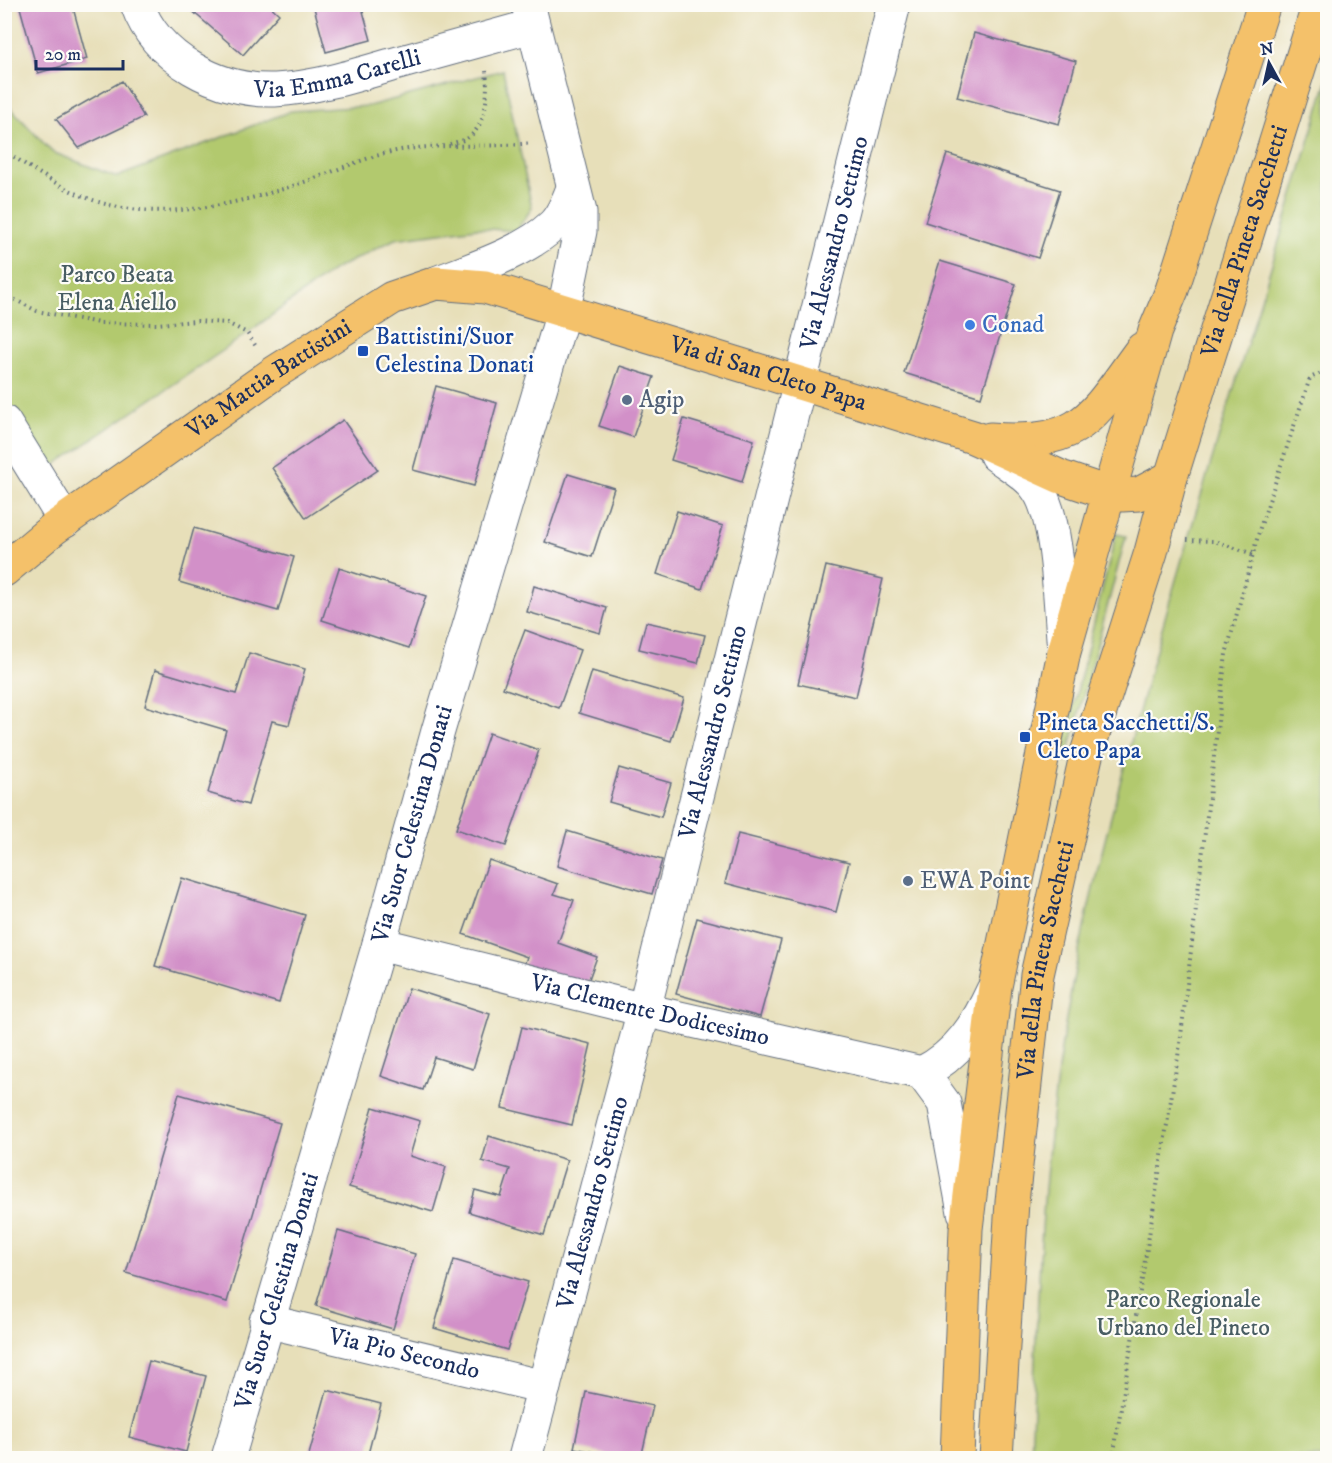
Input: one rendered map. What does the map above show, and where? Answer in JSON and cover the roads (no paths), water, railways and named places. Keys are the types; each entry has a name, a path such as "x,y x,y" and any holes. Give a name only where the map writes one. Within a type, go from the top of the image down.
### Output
{"main road":[{"name":"Via della Pineta Sacchetti","path":"957,1458 966,1229 995,987 1064,652 1155,331 1172,290 1264,4"},
{"name":"Via della Pineta Sacchetti","path":"996,1458 1012,1202 1037,975 1086,756 1319,4"},
{"name":"Via Mattia Battistini","path":"4,570 65,521 274,373 392,298 436,283 485,287 564,309"},
{"name":"Via di San Cleto Papa","path":"564,309 973,437 1061,477 1108,492"},
{"name":"Via della Pineta Sacchetti","path":"973,437 1033,440 1059,436 1072,430 1103,402 1155,331"},
{"path":"1108,492 1122,495 1139,494 1171,477"}],"street":[{"name":"Via Emma Carelli","path":"137,4 151,32 202,75 220,82 256,89 276,90 337,81 482,40 530,15"},
{"name":"Via Alessandro Settimo","path":"525,1458 644,1010 894,4"},
{"name":"Via Suor Celestina Donati","path":"228,1458 266,1321 379,944 438,731 564,309 580,231 580,212 530,15"},
{"path":"436,283 502,256 552,226 565,209 573,188"},
{"path":"4,422 65,521"},
{"name":"Via di San Cleto Papa","path":"973,437 1031,482 1046,504 1055,560 1064,652"},
{"name":"Via Clemente Dodicesimo","path":"379,944 644,1010 922,1073"},
{"path":"966,1229 944,1103 922,1073 959,1047 974,1027 995,987"},
{"name":"Via Pio Secondo","path":"266,1321 544,1387"}],"place":[{"name":"Conad","path":"970,325"},
{"name":"Battistini/Suor Celestina Donati","path":"363,351"},
{"name":"Agip","path":"627,400"},
{"name":"Pineta Sacchetti/S. Cleto Papa","path":"1025,737"},
{"name":"EWA Point","path":"908,881"}],"park label":[{"name":"Parco Beata Elena Aiello","path":"117,289"},
{"name":"Parco Regionale Urbano del Pineto","path":"1183,1314"}]}
